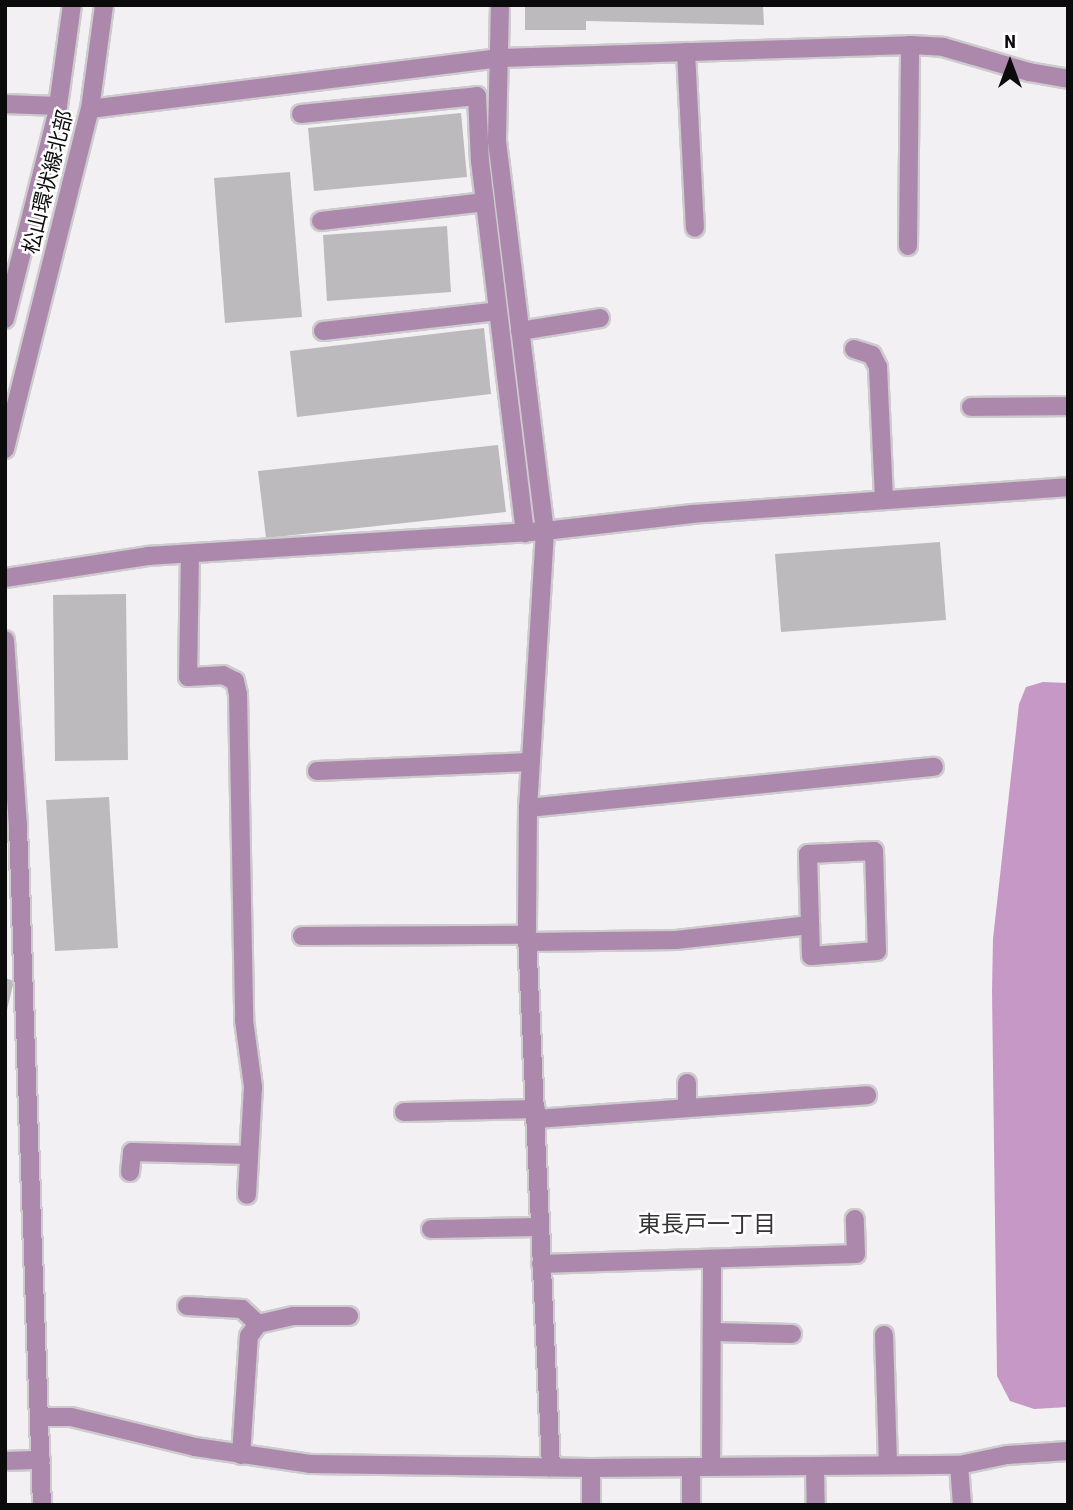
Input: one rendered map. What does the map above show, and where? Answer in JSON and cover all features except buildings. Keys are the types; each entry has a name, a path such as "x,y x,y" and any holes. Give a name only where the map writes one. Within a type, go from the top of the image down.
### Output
{"street":[{"name":"松山環状線北部","path":"5,319 58,106 72,5"},
{"name":"松山環状線北部","path":"5,449 90,109 104,5"},
{"path":"500,5 497,141 545,531 528,808 528,939 551,1467"},
{"path":"90,109 500,58 910,45 943,47 1029,72 1068,79"},
{"path":"908,246 910,45"},
{"path":"686,52 695,228"},
{"path":"301,114 477,96 485,202 525,533"},
{"path":"5,104 58,106"},
{"path":"321,221 485,202"},
{"path":"323,331 498,311"},
{"path":"520,331 600,318"},
{"path":"854,349 872,355 878,367 884,500"},
{"path":"971,407 1068,406"},
{"path":"5,578 190,554 525,533 692,513 1068,486"},
{"path":"190,554 188,677 223,675 235,681 238,694 244,1020 253,1087 247,1195"},
{"path":"5,640 18,826 41,1417 41,1505"},
{"path":"317,771 530,762"},
{"path":"528,808 934,768"},
{"path":"874,851 877,951 811,956 810,925 808,854 874,851"},
{"path":"302,936 676,940 810,925"},
{"path":"687,1083 687,1108"},
{"path":"404,1112 536,1114 687,1108 867,1094"},
{"path":"130,1172 132,1153 249,1155"},
{"path":"541,1264 856,1254 855,1219"},
{"path":"431,1229 540,1227"},
{"path":"711,1466 712,1259"},
{"path":"187,1306 242,1309 258,1324"},
{"path":"241,1455 249,1336 258,1324 293,1317 349,1317"},
{"path":"712,1332 792,1334"},
{"path":"884,1335 888,1465"},
{"path":"41,1417 71,1417 241,1455 310,1464 591,1468 959,1465 1007,1455 1068,1451"},
{"path":"5,1461 41,1460"},
{"path":"959,1465 962,1505"},
{"path":"815,1466 816,1505"},
{"path":"691,1467 691,1505"},
{"path":"591,1468 591,1505"}],"shaded area":[{"path":"1043,682 1068,683 1068,1407 1034,1409 1010,1401 997,1376 992,991 993,939 1019,704 1026,687"}],"district":[{"name":"東長戸一丁目","path":"707,1225"}]}
